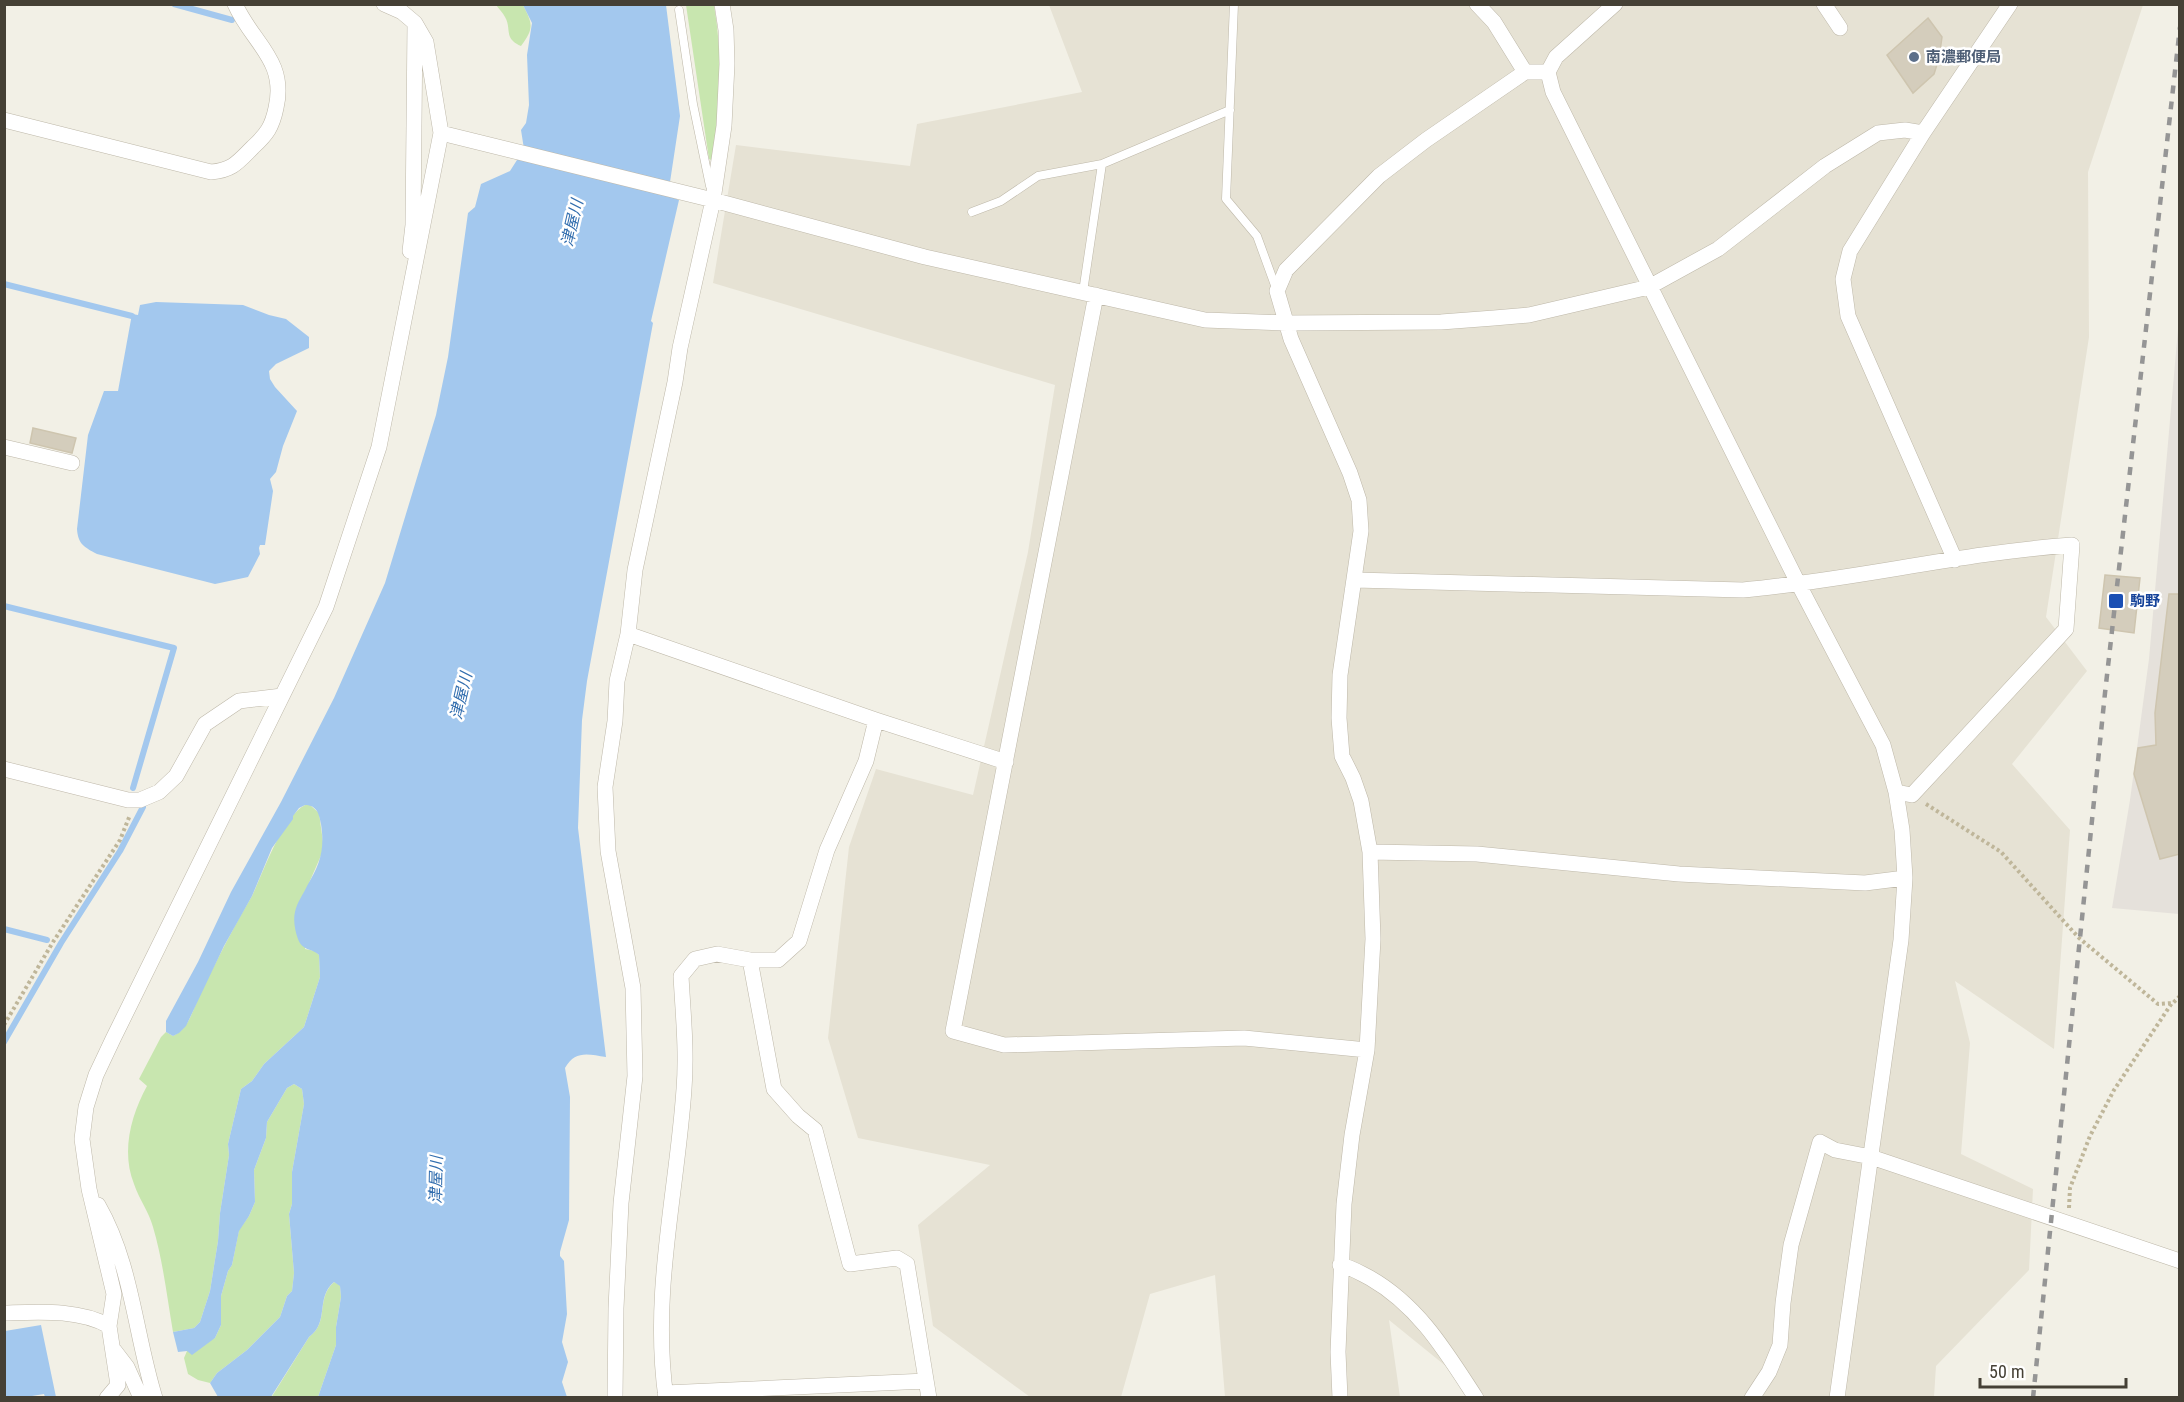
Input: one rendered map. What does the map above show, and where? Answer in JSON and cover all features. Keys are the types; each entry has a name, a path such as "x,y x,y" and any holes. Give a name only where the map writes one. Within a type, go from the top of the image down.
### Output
{"street":[{"path":"4,120 211,172 225,170 236,164 268,134 278,99 279,79 270,58 235,4"},
{"path":"107,1398 118,1385 109,1326 114,1294 89,1189 82,1139 86,1107 96,1075 326,607 379,447 398,355 441,133 426,42 415,23 402,12 384,4"},
{"path":"615,1398 621,1203 635,1076 633,988 608,851 605,787 615,722 617,681 628,634 635,570 713,200 724,126 727,64 726,30 722,4"},
{"path":"1477,4 1494,22 1525,72"},
{"path":"1615,4 1556,57 1548,72 1553,92 1799,585 1883,745 1904,794 1902,830 1905,878 1901,940 1837,1398"},
{"path":"1824,4 1840,28"},
{"path":"1955,560 1848,316 1843,279 1850,251 1923,134 2010,4"},
{"path":"398,355 413,225 415,23"},
{"path":"1340,1398 1338,1352 1344,1204 1352,1135 1367,1050 1373,939 1370,852 1361,801 1342,756 1339,718 1340,675 1361,531 1359,500 1350,473 1291,339 1277,291 1286,270 1379,176 1426,140 1525,72 1548,72"},
{"path":"441,133 713,200 925,257 1205,320 1287,323 1441,322 1529,315 1649,287 1718,249 1825,166 1878,133 1905,130 1923,134"},
{"path":"1090,293 1006,762 953,1031 1004,1046 1244,1038 1367,1050"},
{"path":"4,447 72,464"},
{"path":"1355,580 1743,590 1799,585 2028,548 2072,545 2066,629 1904,794"},
{"path":"628,634 876,720 1006,762"},
{"path":"4,770 128,800 140,800 159,792 176,776 205,724 239,701 282,696"},
{"path":"876,720 866,761 827,850 798,941 778,960 750,960 717,954 695,959 681,976 685,1031 684,1089 666,1236 661,1316 665,1395 926,1381"},
{"path":"1370,852 1477,854 1679,874 1865,883 1905,878"},
{"path":"750,960 774,1089 798,1116 815,1130 850,1264 897,1258 907,1264 929,1398"},
{"path":"1752,1398 1769,1372 1780,1346 1791,1245 1820,1142 1835,1150 1871,1157 2180,1262"},
{"path":"89,1189 108,1222 121,1257 155,1398"},
{"path":"1340,1265 1349,1266 1391,1290 1412,1310 1446,1351 1476,1398"},
{"path":"4,1313 74,1314 95,1318 109,1326"},
{"path":"114,1350 128,1367 141,1398"}],"lane":[{"path":"1234,4 1226,199 1257,236 1277,291"},
{"path":"679,10 693,104 713,200"},
{"path":"972,212 1001,201 1038,176 1102,164 1230,110"},
{"path":"1090,293 1102,164"}],"path":[{"path":"1904,794 2001,852 2079,938 2158,1004 2172,1003"},
{"path":"4,1025 53,942 120,840 135,800"},
{"path":"2069,1224 2070,1188 2090,1136 2114,1090 2172,1003 2180,996"}],"shaded area":[{"path":"1049,5 2143,5 2088,172 2089,337 2046,617 2087,671 2012,764 2070,830 2054,1049 1955,981 1970,1043 1961,1154 2033,1189 2029,1270 1936,1366 1934,1397 1484,1397 1389,1320 1400,1397 1225,1397 1215,1275 1150,1294 1121,1397 1030,1397 933,1326 918,1225 990,1165 858,1138 828,1038 849,847 876,769 973,795 1028,552 1055,385 713,283 736,145 910,166 917,124 1082,92"},
{"path":"2179,318 2179,914 2112,908 2130,800 2149,659"}],"green space":[{"path":"496,5 523,5 531,26 521,46 512,40 507,21"},
{"path":"686,5 714,5 719,44 720,83 713,161 709,159"},
{"path":"305,805 310,805 319,813 323,842 323,851 309,883 305,949 315,951 319,955 320,977 304,1027 264,1064 252,1081 241,1089 228,1144 229,1155 210,1291 200,1322 194,1328 173,1332 156,1240 151,1221 134,1184 128,1159 132,1121 147,1086 139,1079 161,1037 166,1032 173,1036 188,1022 281,833 297,811"},
{"path":"294,1084 302,1089 304,1104 292,1172 292,1204 289,1214 294,1273 292,1291 287,1296 280,1317 247,1350 217,1373 210,1383 198,1380 188,1374 184,1358 187,1351 215,1338 221,1325 221,1296 232,1265 239,1230 255,1202 254,1170 266,1138 267,1122 287,1088"},
{"path":"334,1282 340,1285 341,1297 336,1327 336,1345 318,1397 271,1398 319,1324 325,1296"}],"water":[{"name":"津屋川","path":"523,5 666,5 680,116 670,182 674,198 679,200 651,321 653,323 587,681 582,720 578,828 606,1057 588,1054 578,1056 573,1058 565,1068 570,1097 569,1220 560,1256 564,1261 567,1314 562,1342 568,1362 562,1382 567,1397 318,1397 336,1345 336,1327 341,1297 340,1286 334,1282 325,1295 319,1324 271,1397 218,1397 210,1383 217,1373 247,1350 280,1317 287,1296 292,1291 294,1273 289,1214 292,1204 292,1172 304,1104 302,1089 294,1084 287,1088 267,1122 266,1138 254,1170 255,1202 239,1231 232,1265 221,1296 221,1325 215,1338 192,1355 187,1351 178,1352 173,1332 194,1328 200,1322 210,1291 229,1155 228,1144 241,1089 252,1081 264,1064 304,1027 320,977 319,955 300,943 294,922 297,905 315,871 322,849 320,820 317,811 312,807 305,805 299,808 272,848 252,896 224,946 186,1026 173,1036 166,1032 166,1021 198,962 231,892 281,802 334,698 385,583 436,415 448,357 468,213 475,207 481,184 510,171 524,149 521,130 526,123 529,105 527,55 532,23"},
{"path":"156,302 243,305 286,319 309,337 309,348 276,364 269,371 270,379 275,387 297,411 283,446 276,472 270,479 273,491 265,545 260,545 260,554 248,577 215,584 97,554 80,542 77,529 88,435 104,391 118,391 132,314 138,315 140,305"},
{"path":"41,1325 56,1397 45,1397 44,1394 5,1397 5,1331"}],"building":[{"name":"南濃郵便局","path":"1928,18 1942,37 1939,58 1934,74 1913,93 1887,55"},
{"path":"33,428 76,438 72,453 30,443"},
{"path":"2105,575 2140,578 2134,633 2099,628"},
{"path":"2169,594 2180,594 2180,854 2160,859 2134,774 2138,748 2156,745 2155,713"}],"waterway":[{"path":"174,4 232,20"},
{"path":"4,284 132,316"},
{"path":"4,606 174,648 133,788"},
{"path":"4,1042 61,943 120,851 143,807"},
{"path":"4,929 47,940"}],"railway":[{"path":"2033,1398 2105,693 2180,27"}],"place":[{"name":"南濃郵便局","path":"1914,57"},
{"name":"駒野","path":"2116,601"}]}
